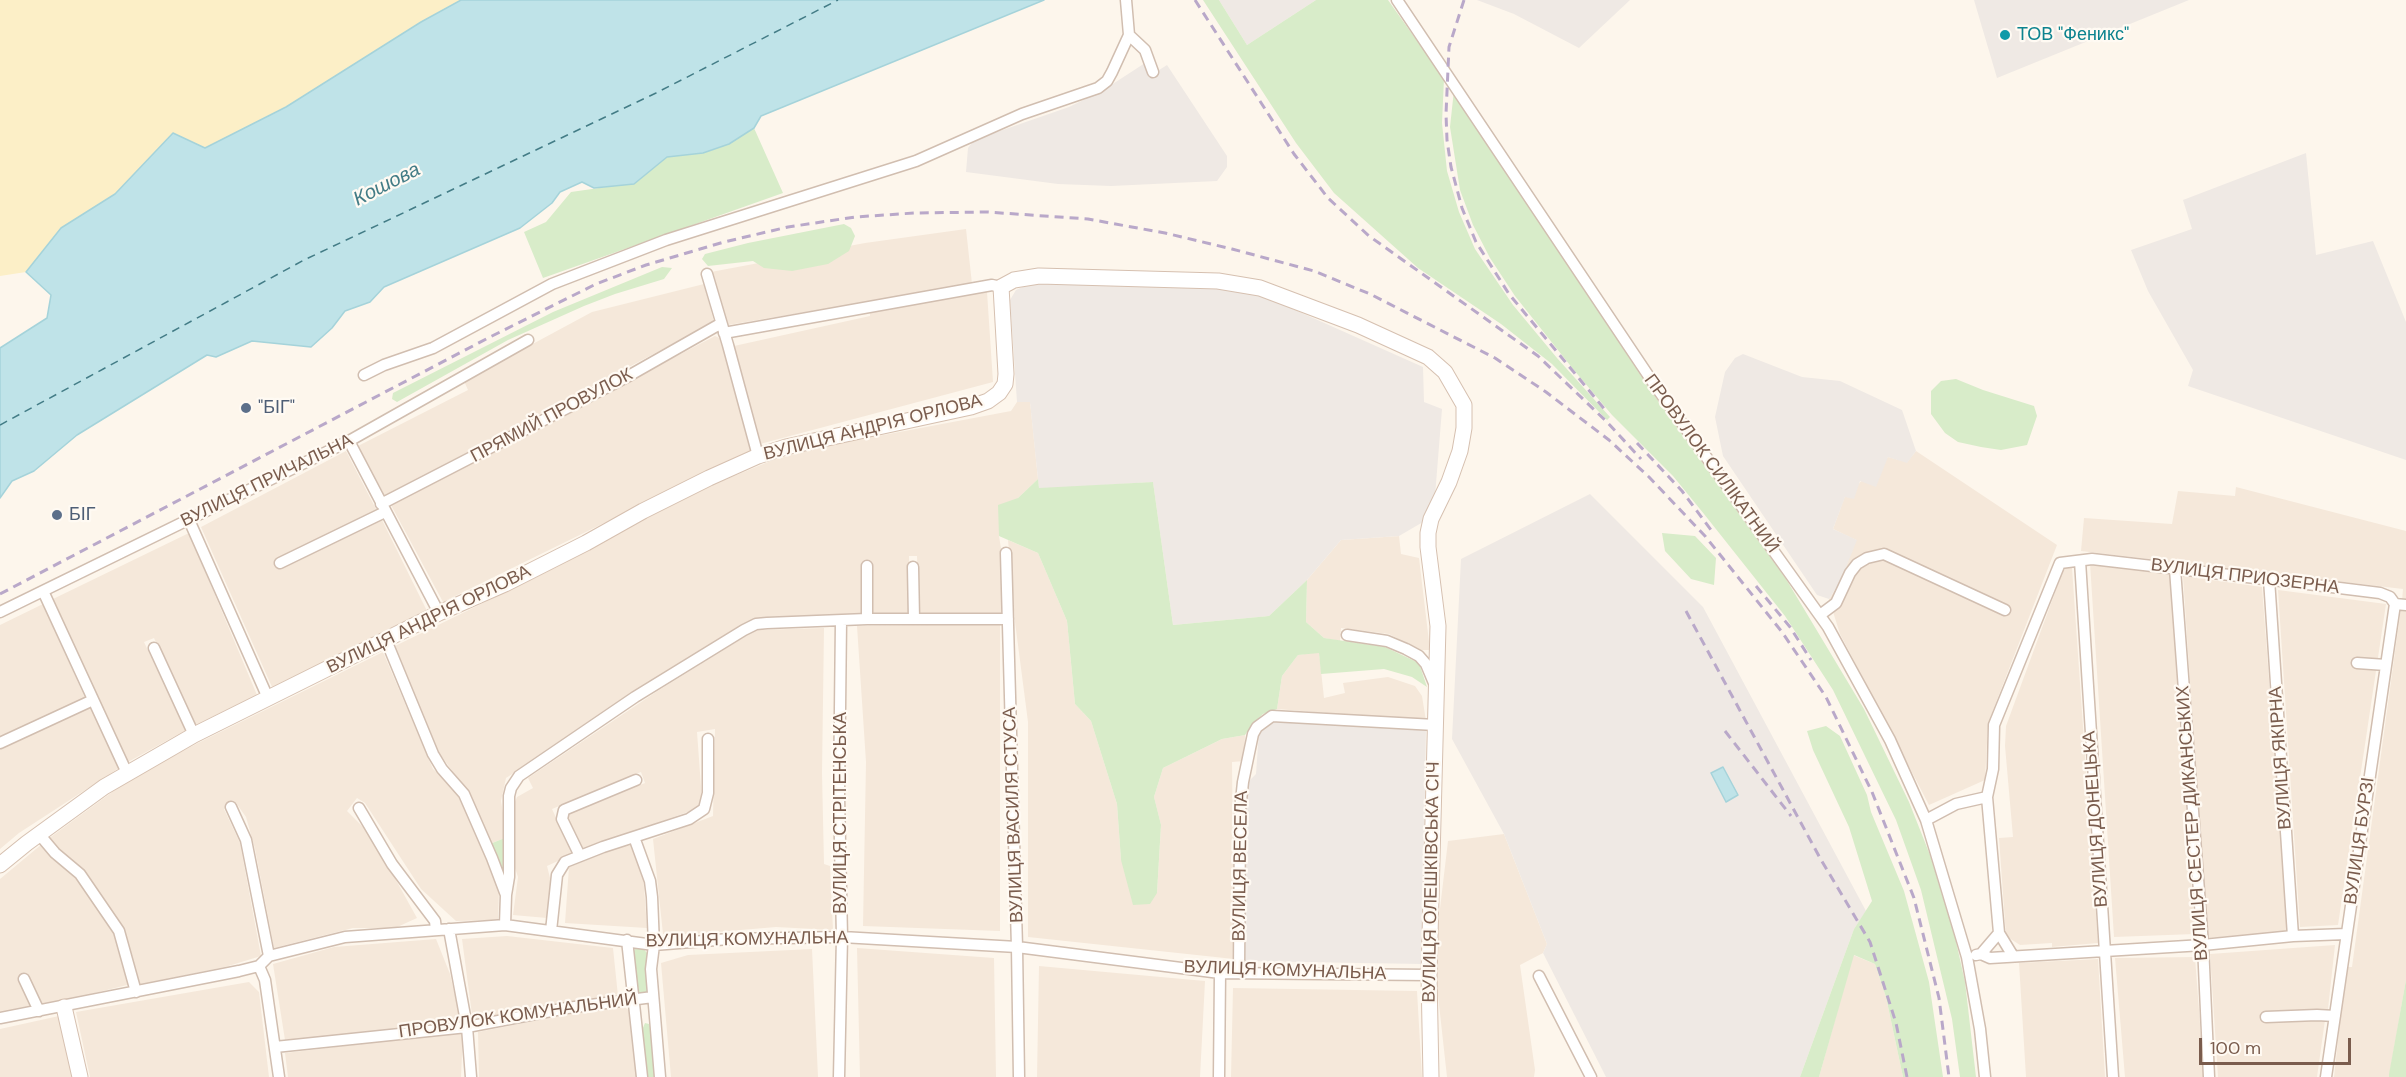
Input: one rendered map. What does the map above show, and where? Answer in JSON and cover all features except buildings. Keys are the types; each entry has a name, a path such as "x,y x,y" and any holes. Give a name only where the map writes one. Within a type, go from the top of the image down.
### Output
{"street":[{"path":"364,375 384,365 433,348 552,284 666,240 916,161 1022,114 1098,88 1107,81 1129,35 1126,0"},
{"name":"ПРОВУЛОК СИЛІКАТНИЙ","path":"1397,0 1654,384 1820,615 1890,740 1926,820 1967,957 1980,1029 1985,1077"},
{"path":"1129,35 1145,50 1154,72"},
{"path":"707,274 758,456"},
{"path":"1001,287 1021,278 1039,276 1218,281 1254,287 1358,325 1428,357 1445,372 1464,405 1464,428 1449,482 1431,519 1428,533 1438,626 1436,686"},
{"name":"ПРЯМИЙ ПРОВУЛОК","path":"279,562 722,328 992,285 1001,287"},
{"name":"ВУЛИЦЯ АНДРІЯ ОРЛОВА","path":"0,865 39,834 127,773 194,735 439,613 505,584 643,511 758,456 786,447 971,407 988,401 999,393 1005,384 1001,287"},
{"name":"ВУЛИЦЯ ПРИЧАЛЬНА","path":"0,612 349,441 528,340"},
{"path":"349,441 439,613"},
{"path":"189,520 268,698"},
{"name":"ВУЛИЦЯ ВАСИЛЯ СТУСА","path":"1006,553 1019,1077"},
{"path":"1820,615 1836,603 1850,573 1857,564 1867,558 1884,554 2006,610"},
{"name":"ВУЛИЦЯ ПРИОЗЕРНА","path":"2080,561 2092,559 2269,579 2380,594 2401,604"},
{"path":"2013,956 1999,933 1987,797 1993,769 1994,725 2057,567 2063,562 2080,561"},
{"name":"ВУЛИЦЯ ДОНЕЦЬКА","path":"2080,561 2113,1077"},
{"path":"867,566 867,619"},
{"path":"913,567 915,619"},
{"name":"ВУЛИЦЯ СЕСТЕР ДИКАНСЬКИХ","path":"2175,569 2203,945 2210,1077"},
{"name":"ВУЛИЦЯ ЯКІРНА","path":"2269,579 2293,936"},
{"path":"44,591 127,773"},
{"name":"ВУЛИЦЯ БУРЗІ","path":"2326,1077 2386,665 2401,604"},
{"path":"505,925 508,877 507,808 511,788 519,776 636,697 754,625 867,619 1008,619"},
{"name":"ВУЛИЦЯ СТРІТЕНСЬКА","path":"839,1077 842,937 839,796 841,621"},
{"path":"1347,635 1387,640 1419,656 1426,664 1436,686"},
{"path":"386,640 433,754 442,769 464,794 506,895"},
{"path":"154,648 194,735"},
{"path":"2357,663 2386,665"},
{"name":"ВУЛИЦЯ ОЛЕШКІВСЬКА СІЧ","path":"1431,1077 1429,975 1436,686"},
{"path":"0,743 93,700"},
{"name":"ВУЛИЦЯ ВЕСЕЛА","path":"1239,973 1240,810 1243,782 1253,734 1257,727 1272,716 1435,725"},
{"path":"551,931 559,869 565,862 696,816 704,809 708,793 708,739"},
{"path":"580,856 562,819 564,810 636,780"},
{"path":"1926,820 1956,804 1987,797"},
{"path":"0,1018 259,966 269,956 246,840 231,807"},
{"path":"359,808 393,864 435,921 436,930"},
{"path":"39,834 55,853 80,874 119,931 136,992"},
{"path":"634,837 650,881 654,945 651,969 660,1077"},
{"name":"ВУЛИЦЯ КОМУНАЛЬНА","path":"269,956 345,937 505,925 654,945 729,939 842,937 1017,947 1220,973 1429,975"},
{"path":"449,929 467,1027 471,1077"},
{"path":"1981,954 1999,933"},
{"path":"1967,957 1981,954 1990,958 2104,952 2293,936 2346,934"},
{"path":"627,940 642,1077"},
{"path":"259,966 265,980 279,1077"},
{"path":"1219,1077 1220,973"},
{"path":"1539,976 1591,1077"},
{"path":"24,979 39,1011"},
{"name":"ПРОВУЛОК КОМУНАЛЬНИЙ","path":"275,1047 467,1027 567,1008 653,997"},
{"path":"64,1006 81,1077"},
{"path":"2266,1017 2317,1014 2335,1016"}],"shaded area":[{"path":"1219,0 1316,0 1247,45"},
{"path":"1477,0 1630,0 1579,48 1514,14"},
{"path":"1974,0 2189,0 1997,78"},
{"path":"1145,63 1156,72 1167,65 1227,156 1227,167 1217,181 1111,186 1058,184 966,172 968,148 974,140 1069,107 1102,91"},
{"path":"2306,153 2316,255 2373,241 2406,322 2406,460 2188,386 2193,370 2148,291 2131,250 2192,229 2183,200"},
{"path":"966,229 972,284 728,325 711,272 865,243"},
{"path":"1031,283 1218,288 1257,293 1423,367 1424,402 1442,409 1435,496 1423,522 1399,536 1341,540 1307,580 1269,616 1173,625 1153,482 1039,489 1030,402 1017,402 1010,300 1016,290"},
{"path":"704,284 714,322 385,496 358,446 468,390 464,381 592,312"},
{"path":"987,292 993,382 760,444 734,346 870,316 870,312"},
{"path":"715,336 722,339 751,451 443,602 391,505"},
{"path":"1743,354 1802,377 1840,381 1902,410 1916,451 1907,463 1888,457 1876,487 1860,481 1854,499 1845,497 1833,529 1857,540 1840,582 1829,599 1817,595 1723,456 1715,417 1725,372 1735,358"},
{"path":"1030,401 1038,479 1018,498 999,536 1002,555 1002,615 919,615 917,556 909,556 910,614 764,617 746,622 506,778 501,801 507,837 490,844 465,788 439,753 395,646 559,566 683,497 773,460 825,446 1011,411 1017,402"},
{"path":"346,451 377,511 276,559 279,568 382,520 427,611 272,687 201,527"},
{"path":"1916,451 2057,545 1988,723 1985,780 1929,805 1840,634 1829,599 1840,582 1856,540 1833,529 1845,496 1888,457 1907,462"},
{"path":"2236,487 2406,531 2406,601 2402,601 2403,589 2081,551 2084,518 2172,524 2178,491 2235,496"},
{"path":"1590,494 1703,607 1866,911 1854,929 1800,1077 1606,1077 1543,953 1547,944 1504,834 1452,739 1461,559"},
{"path":"189,533 257,695 195,725 154,638 144,642 186,730 128,762 53,599"},
{"path":"1399,536 1401,554 1419,558 1430,650 1419,650 1389,634 1341,628 1340,641 1324,638 1306,622 1307,580 1341,540"},
{"path":"1008,540 1038,553 1067,621 1075,704 1091,721 1117,804 1121,860 1157,893 1161,825 1154,797 1163,768 1222,739 1245,735 1244,761 1232,762 1234,959 1028,937 1028,722 1015,622"},
{"path":"2090,563 2170,574 2195,934 2114,937"},
{"path":"2064,568 2072,568 2098,943 2052,947 2052,943 2020,945 2006,936 1999,838 2013,837 2005,746 2006,726"},
{"path":"2183,576 2262,587 2288,931 2207,938"},
{"path":"2278,590 2386,604 2338,925 2300,927"},
{"path":"43,604 85,698 0,738 0,625"},
{"path":"2401,608 2406,609 2406,980 2389,1077 2334,1077 2346,967 2352,967"},
{"path":"1000,624 1000,931 863,926 866,762 857,626"},
{"path":"824,628 822,773 824,864 830,866 833,930 776,927 694,934 663,934 653,839 713,816 715,729 697,732 702,800 696,809 582,850 565,814 645,783 641,772 552,809 573,854 547,866 551,882 547,918 513,915 518,877 513,862 513,807 517,797 533,788 528,778 659,690 756,630"},
{"path":"383,652 433,769 456,790 490,862 499,890 498,920 456,921 421,889 365,803 357,798 347,811 371,835 417,918 395,928 353,928 274,948 255,849 246,817 236,803 224,809 240,843 261,956 225,967 137,985 124,933 74,861 58,850 48,839 130,779"},
{"path":"1319,652 1324,698 1345,693 1343,683 1388,677 1415,686 1422,696 1426,721 1277,709 1282,676 1298,655"},
{"path":"90,707 119,768 19,833 0,849 0,748"},
{"path":"1277,719 1426,727 1422,964 1243,961 1243,810 1249,781 1256,774 1259,731"},
{"path":"1504,834 1547,944 1543,953 1520,965 1535,1070 1534,1077 1447,1077 1434,959 1448,841"},
{"path":"42,844 70,867 119,938 131,984 43,1006 26,974 32,1008 0,1014 0,879"},
{"path":"631,845 643,874 647,928 565,923 569,867"},
{"path":"507,936 613,948 618,996 473,1022 462,939"},
{"path":"436,939 450,974 461,1022 285,1040 273,964 334,947"},
{"path":"2335,945 2328,1009 2263,1014 2263,1022 2303,1018 2325,1020 2317,1077 2218,1077 2210,954"},
{"path":"857,948 994,958 996,1077 860,1077"},
{"path":"812,949 818,1077 671,1077 661,963 688,955"},
{"path":"1853,955 1875,964 1886,997 1903,1077 1819,1077"},
{"path":"2195,957 2204,1077 2125,1077 2115,958"},
{"path":"2098,959 2105,1077 2026,1077 2019,963"},
{"path":"1039,966 1205,981 1200,1077 1037,1077"},
{"path":"249,982 259,992 269,1077 90,1077 76,1012"},
{"path":"1233,988 1417,991 1422,1077 1231,1077"},
{"path":"620,1004 630,1011 639,1077 479,1077 478,1032"},
{"path":"59,1016 73,1077 0,1077 0,1029"},
{"path":"463,1032 461,1077 288,1077 285,1053"}],"green space":[{"path":"1203,0 1219,0 1247,45 1316,0 1388,0 1444,79 1442,123 1447,171 1459,212 1475,249 1513,305 1610,417 1607,420 1552,364 1501,324 1418,268 1334,193 1296,143"},
{"path":"1454,90 1649,388 1786,579 1864,709 1909,802 1930,855 1955,937 1965,982 1976,1077 1960,1077 1952,1019 1921,890 1896,820 1833,690 1785,616 1673,476 1612,415 1573,369 1515,296 1490,258 1473,225 1460,190 1450,127"},
{"path":"754,128 783,193 543,278 524,232 546,222 571,192 606,187 667,156 703,153 729,144"},
{"path":"844,224 851,228 855,236 849,251 828,264 792,271 764,268 753,261 708,266 702,259 705,254 748,243"},
{"path":"662,267 672,268 664,279 584,306 508,340 397,402 392,399 393,393 553,312"},
{"path":"1956,379 2034,406 2037,416 2027,445 2001,450 1958,442 1945,433 1931,414 1931,391 1941,381"},
{"path":"1038,479 1039,488 1153,482 1173,625 1269,616 1307,580 1306,622 1324,638 1385,647 1419,663 1427,687 1412,677 1384,669 1321,674 1319,653 1298,655 1282,676 1277,709 1263,714 1245,735 1222,739 1163,768 1154,797 1161,825 1157,893 1150,904 1133,905 1121,860 1117,804 1091,721 1075,704 1067,621 1038,553 999,536 998,505 1018,498"},
{"path":"1662,533 1695,536 1716,558 1714,585 1691,579 1665,551"},
{"path":"1826,726 1840,736 1867,795 1871,812 1904,891 1929,982 1943,1077 1903,1077 1886,997 1875,964 1854,955 1819,1077 1800,1077 1854,929 1872,901 1849,827 1813,750 1807,731"},
{"path":"507,837 505,880 490,844"},
{"path":"642,947 647,953 648,991 647,994 639,995 634,951"},
{"path":"2406,980 2406,1077 2389,1077 2389,1074"},
{"path":"645,1023 649,1024 650,1028 655,1077 647,1077 642,1030"}],"sand":[{"path":"0,0 461,0 421,22 286,107 205,148 173,133 115,194 61,228 26,272 0,276"}],"water":[{"name":"Кошова","path":"461,0 1044,0 761,116 754,128 729,144 703,153 667,157 634,184 594,188 582,182 560,192 552,203 520,228 384,287 370,302 345,311 332,328 311,347 252,341 216,357 207,355 77,435 34,471 12,481 0,498 0,348 47,318 51,295 26,272 61,228 115,194 173,133 205,148 286,107 421,22"},
{"path":"1723,767 1738,795 1726,802 1711,773"}],"ferry route":[{"path":"0,425 304,260 656,93 838,0"}],"railway":[{"path":"1195,0 1294,154 1328,198 1369,236 1538,356 1607,422 1641,459"},
{"path":"1464,0 1449,47 1446,114 1451,167 1462,208 1476,242 1509,294 1606,411"},
{"path":"0,594 490,337 596,284 646,265 724,242 788,227 855,217 987,212 1088,219 1165,233 1232,249 1314,271 1370,294 1495,358 1546,392 1609,440 1649,477 1705,536 1782,632 1826,697 1872,792 1914,898 1939,998 1949,1077"},
{"path":"1637,443 1682,491 1711,530"},
{"path":"1756,586 1790,627 1811,660"},
{"path":"1686,611 1820,858 1870,942 1896,1023 1907,1077"},
{"path":"1725,731 1791,816"}],"place":[{"name":"ТОВ \"Феникс\"","path":"2005,35"},
{"name":"\"БІГ\"","path":"246,408"},
{"name":"БІГ","path":"57,515"}]}
